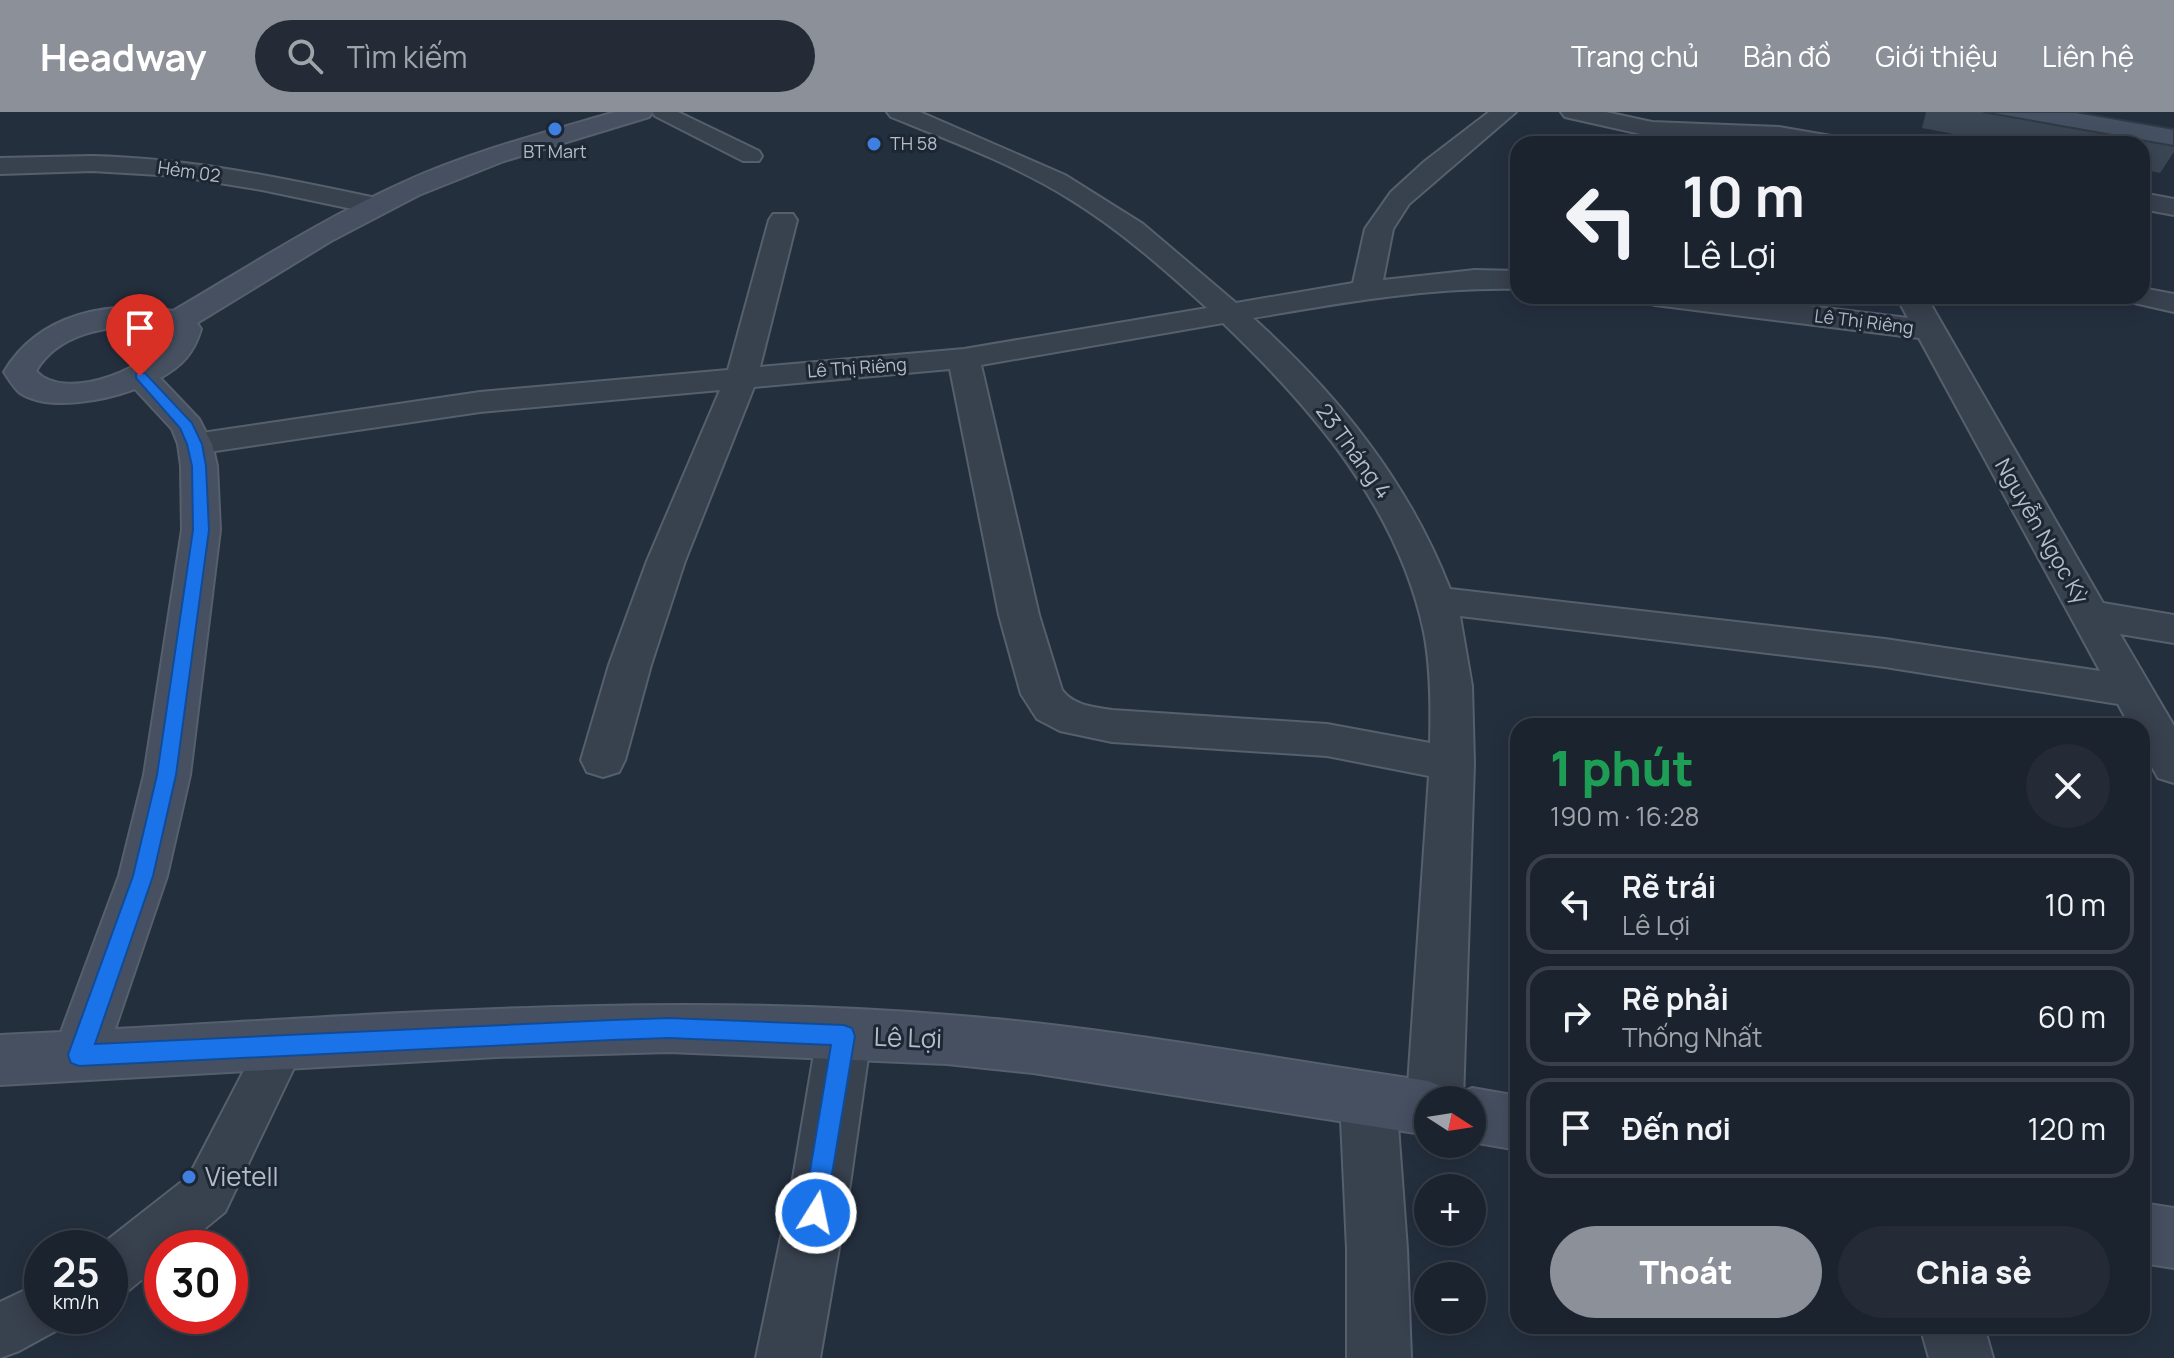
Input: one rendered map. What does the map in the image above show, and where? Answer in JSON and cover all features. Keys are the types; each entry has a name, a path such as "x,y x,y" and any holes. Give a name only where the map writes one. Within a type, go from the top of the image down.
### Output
{"main road":[{"path":"178,321 376,206 465,166 600,118 641,112"},
{"path":"145,315 178,321 186,329 181,350 140,376 99,389 51,392 34,388 23,381 15,356 98,320 145,315"},
{"path":"79,1055 143,876 167,775 201,530 199,466 195,444 187,426 140,376"},
{"name":"Lê Lợi","path":"0,1060 497,1033 669,1028 947,1039 1033,1048 1414,1106"},
{"path":"1486,1117 1510,1122"},
{"path":"2150,1234 2174,1238"}],"street":[{"name":"23 Tháng 4","path":"899,112 956,120 1035,171 1097,204 1170,258 1284,363 1375,471 1403,521 1434,600 1445,638 1453,694 1447,924 1436,1086"},
{"path":"1367,290 1380,227 1393,209 1426,173 1504,112"},
{"path":"1573,112 1652,129 1816,136"},
{"path":"1652,129 1669,136"},
{"name":"Hẻm 02","path":"0,166 69,163 188,170 376,206"},
{"path":"2150,202 2174,207"},
{"path":"603,760 630,665 666,561 742,376 783,220"},
{"name":"Lê Thị Riêng","path":"195,444 480,402 964,358 1367,290 1475,279 1510,280"},
{"path":"2150,298 2174,303"},
{"name":"Lê Thị Riêng","path":"1720,304 1930,330"},
{"name":"Nguyễn Ngọc Kỳ","path":"1915,304 2147,718"},
{"path":"964,358 1019,615 1042,694 1052,708 1075,720 1112,726 1327,740 1452,764"},
{"path":"1434,600 1885,653 2132,691"},
{"path":"2092,615 2174,629"},
{"name":"Nguyễn Ngọc Kỳ","path":"2150,723 2174,766"},
{"path":"788,1358 821,1184 844,1036"},
{"path":"1368,1098 1377,1249 1379,1358"},
{"path":"1954,1334 1961,1358"}],"lane":[{"path":"662,112 751,156"},
{"path":"128,1260 207,1194 281,1047"},
{"path":"0,1332 24,1319"}],"building":[{"path":"1983,112 2076,112 2174,129 2174,146 2150,142 2150,136 2118,136"}],"place":[{"name":"BT Mart","path":"555,129"},
{"name":"TH 58","path":"874,144"},
{"name":"Vietell","path":"189,1177"}],"route":[{"path":"140,376 187,426 195,444 199,466 201,530 167,775 143,876 79,1055 281,1047 497,1033 669,1028 844,1036 816,1213"}]}
